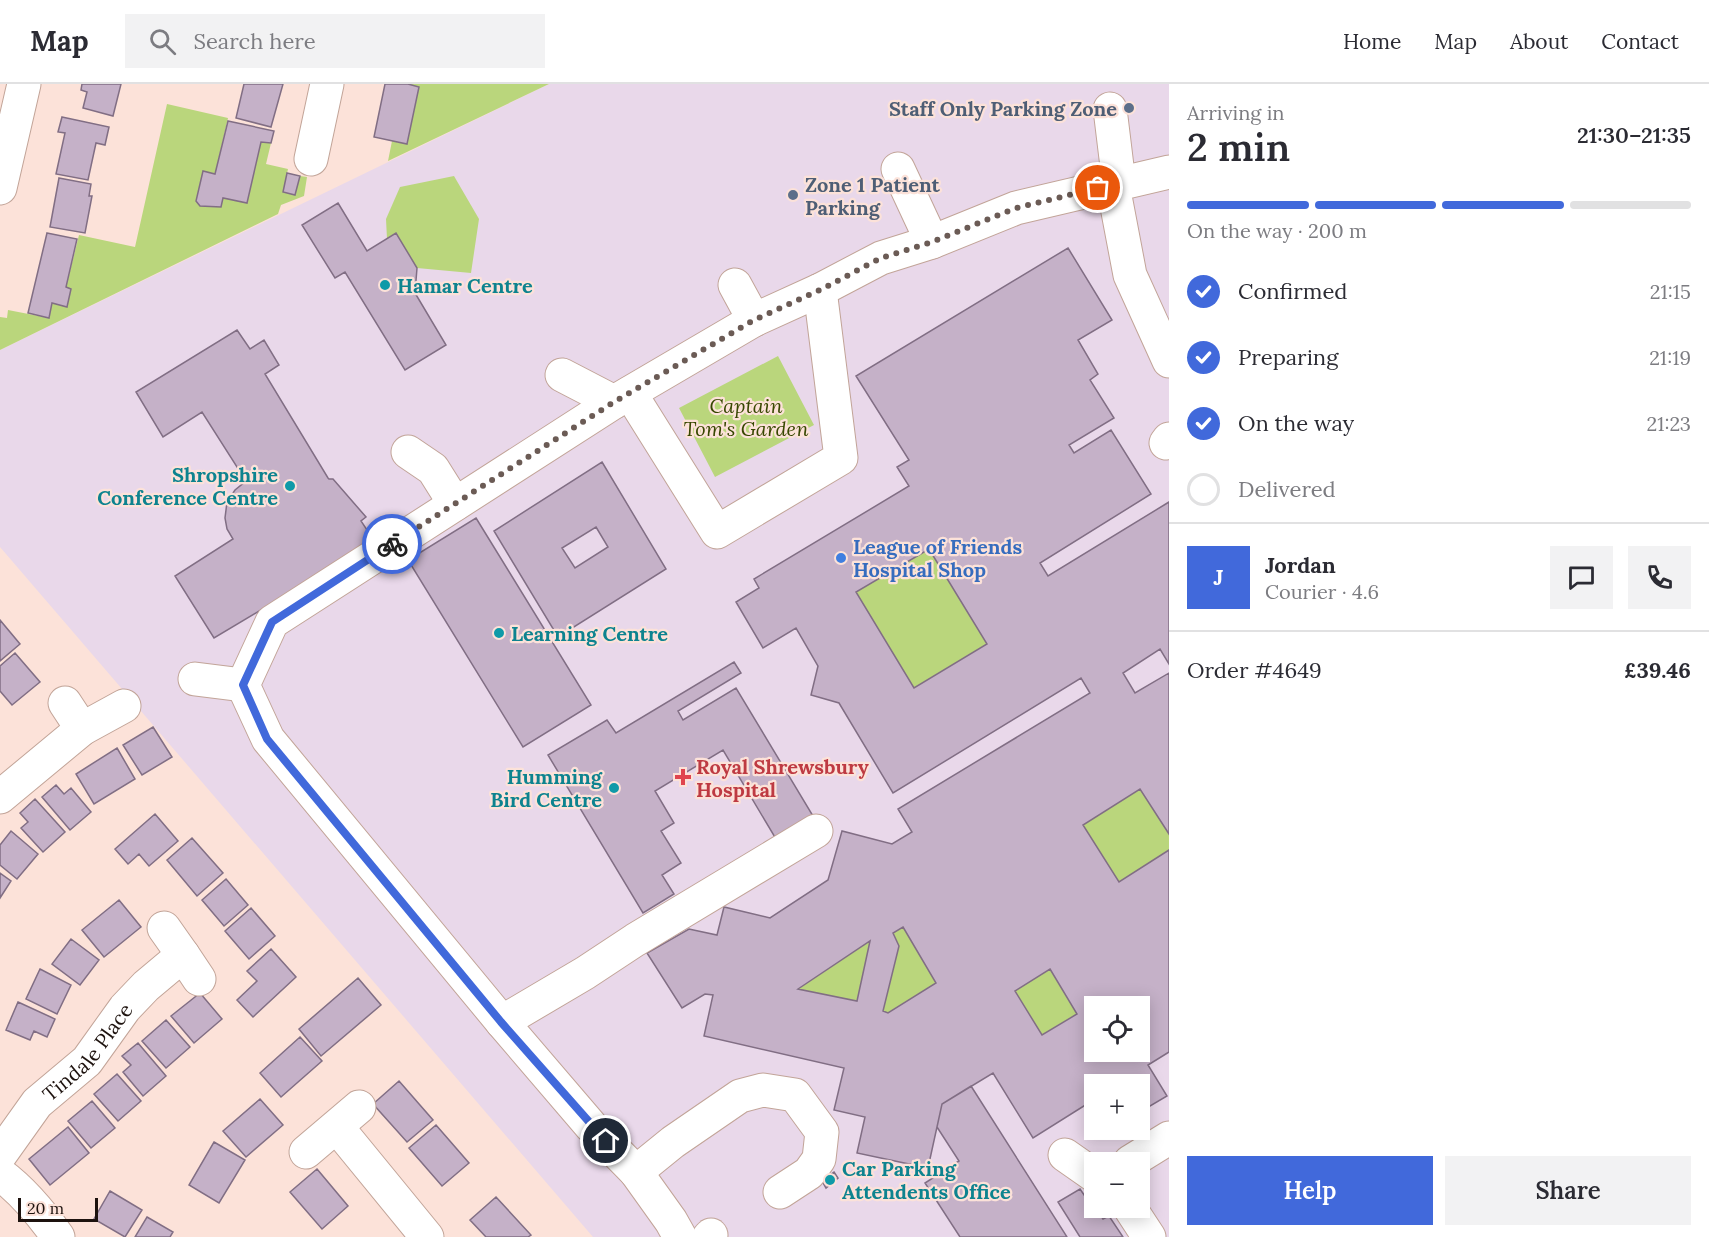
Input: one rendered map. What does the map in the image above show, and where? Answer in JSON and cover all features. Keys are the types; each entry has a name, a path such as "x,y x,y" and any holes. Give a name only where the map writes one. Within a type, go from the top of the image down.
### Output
{"street":[{"path":"0,188 24,84"},
{"path":"311,159 327,84"},
{"path":"1110,109 1119,183 1115,196 1130,275 1169,361"},
{"path":"898,169 932,242"},
{"path":"700,1236 670,1221 636,1172 591,1126 501,1022 267,739 243,685 272,622 622,398 754,320 820,290 881,258 932,242 1016,208 1169,172"},
{"path":"735,285 754,320"},
{"path":"562,375 622,398 717,532 841,458 820,290"},
{"path":"408,452 433,470 455,504"},
{"path":"195,679 243,685"},
{"path":"4,783 74,716 124,706"},
{"path":"501,1022 816,831"},
{"name":"Tindale Place","path":"0,1155 37,1103 87,1061 125,1008 146,986 191,967 164,928"},
{"path":"636,1172 673,1142 740,1096 763,1090 795,1095 822,1132 819,1159 809,1173 780,1192"},
{"path":"306,1152 348,1117 427,1237"},
{"path":"1146,1152 1169,1138"},
{"path":"1065,1155 1084,1168"},
{"path":"0,1174 32,1203 52,1235"},
{"path":"1137,1218 1149,1237"}],"shaded area":[{"name":"Royal Shrewsbury Hospital","path":"549,84 1169,84 1169,1237 593,1237 0,547 0,350"}],"green space":[{"path":"408,84 549,84 388,161 392,141 406,144"},
{"path":"167,104 228,118 215,174 203,172 196,201 200,206 223,198 247,203 261,142 271,143 266,164 288,169 283,192 295,195 300,176 307,177 304,196 281,205 278,214 0,350 0,317 7,318 8,310 49,318 52,303 67,307 66,287 79,235 135,247"},
{"path":"454,176 479,219 471,273 417,268 396,234 387,239 386,219 400,187"},
{"name":"Captain Tom's Garden","path":"778,356 814,425 715,477 679,408"},
{"path":"929,549 987,644 914,688 856,592"},
{"path":"1140,789 1169,834 1169,850 1119,882 1083,825"},
{"path":"903,927 936,983 888,1013 883,1011 899,946 893,933"},
{"path":"870,941 857,1001 798,989"},
{"path":"1050,969 1077,1014 1042,1035 1015,991"}],"building":[{"path":"82,84 121,84 113,116 83,108 87,92 81,90"},
{"path":"244,84 283,84 271,127 236,118"},
{"path":"385,84 408,84 419,87 407,144 374,137"},
{"path":"62,117 109,127 105,145 96,143 88,180 56,174 65,133 58,132"},
{"path":"228,121 274,131 271,143 261,142 247,203 223,198 221,207 200,206 196,201 203,171 215,174"},
{"path":"287,173 300,176 295,195 283,192"},
{"path":"59,178 91,184 89,196 92,196 85,233 50,227"},
{"name":"Hamar Centre","path":"338,203 367,251 396,233 417,268 415,293 446,345 405,370 345,272 335,278 302,225"},
{"path":"47,233 77,239 66,287 71,289 67,307 52,303 49,318 28,313"},
{"path":"1068,248 1112,320 1078,340 1098,374 1090,380 1114,418 1069,445 1074,453 1111,430 1151,494 1040,563 1048,576 1169,502 1169,664 1160,649 1123,673 1135,693 1169,673 1169,834 1140,789 1083,825 1119,882 1169,850 1169,1052 1148,1065 1167,1096 1150,1106 1150,1074 1084,1074 1084,1106 1033,1138 993,1073 942,1104 928,1168 857,1153 865,1117 834,1110 844,1068 704,1036 713,995 705,994 682,1008 647,953 689,929 717,935 724,907 770,918 828,880 842,831 892,844 912,832 898,809 1090,693 1081,678 893,793 839,703 811,695 818,666 796,628 763,648 736,602 759,588 754,579 909,486 897,467 909,460 856,376","holes":["929,549 987,644 914,688 856,592","903,927 936,983 888,1013 883,1011 899,946 893,933","870,941 857,1001 798,989","1050,969 1077,1014 1042,1035 1015,991"]},
{"name":"Shropshire Conference Centre","path":"237,330 250,349 264,340 279,365 265,374 328,478 333,479 366,517 361,521 375,542 214,638 175,576 233,539 227,529 225,518 227,502 235,490 246,481 202,412 163,437 136,392"},
{"path":"602,462 666,569 558,637 494,531","holes":["596,527 608,547 575,568 562,548"]},
{"name":"Learning Centre","path":"476,518 591,705 523,747 408,560"},
{"path":"0,620 20,644 0,661"},
{"path":"15,653 40,682 12,705 0,691 0,666"},
{"name":"Humming Bird Centre","path":"734,662 741,673 678,711 683,720 736,688 813,816 776,839 723,750 655,791 674,823 661,831 681,863 662,875 674,894 643,913 548,755 607,720 616,733"},
{"path":"153,727 172,757 142,775 123,745"},
{"path":"117,748 135,779 94,804 76,774"},
{"path":"56,785 64,794 71,788 91,812 70,830 42,797"},
{"path":"35,799 65,832 43,852 21,828 28,822 20,813"},
{"path":"155,814 178,841 149,866 139,854 128,864 115,849"},
{"path":"11,831 38,854 17,879 0,865 0,845"},
{"path":"192,838 223,873 197,896 167,860"},
{"path":"0,873 11,881 0,898"},
{"path":"226,879 248,905 224,926 202,900"},
{"path":"119,900 141,927 104,957 82,930"},
{"path":"251,908 275,936 249,959 225,931"},
{"path":"71,939 99,960 80,985 52,964"},
{"path":"271,949 296,977 253,1017 237,1000 257,981 247,971"},
{"path":"40,969 71,985 57,1014 26,999"},
{"path":"358,978 381,1005 321,1056 299,1029"},
{"path":"200,993 222,1019 194,1043 171,1016"},
{"path":"18,1002 55,1019 47,1037 34,1031 30,1040 6,1030"},
{"path":"166,1020 190,1047 166,1068 142,1041"},
{"path":"300,1037 322,1061 281,1097 260,1073"},
{"path":"138,1043 166,1076 143,1096 123,1072 131,1065 122,1056"},
{"path":"117,1074 141,1101 118,1121 94,1094"},
{"path":"399,1081 433,1120 407,1142 373,1104"},
{"path":"971,1086 1067,1237 960,1237 925,1183 959,1161 937,1127 942,1104"},
{"path":"260,1099 283,1125 246,1157 223,1131"},
{"path":"92,1101 115,1128 91,1148 68,1121"},
{"path":"436,1125 469,1163 442,1186 409,1148"},
{"path":"68,1127 89,1153 50,1185 29,1159"},
{"path":"214,1142 245,1160 219,1203 189,1185"},
{"path":"317,1169 348,1206 322,1229 290,1192"},
{"name":"Car Parking Attendents Office","path":"834,1172 838,1178 826,1188 822,1181"},
{"path":"1080,1189 1084,1195 1084,1218 1110,1218 1123,1237 1080,1237 1058,1202"},
{"path":"110,1191 142,1210 125,1237 94,1219"},
{"path":"496,1197 531,1235 528,1237 486,1237 470,1220"},
{"path":"147,1217 173,1232 170,1237 135,1237"}],"way so far":[{"path":"392,544 614,402 754,320 820,290 881,258 932,242 1016,208 1098,188"}],"place":[{"name":"Staff Only Parking Zone","path":"1129,108"},
{"name":"Zone 1 Patient Parking","path":"793,195"},
{"name":"Hamar Centre","path":"385,285"},
{"name":"Shropshire Conference Centre","path":"290,486"},
{"name":"League of Friends Hospital Shop","path":"841,558"},
{"name":"Learning Centre","path":"499,633"},
{"name":"Royal Shrewsbury Hospital","path":"683,777"},
{"name":"Humming Bird Centre","path":"614,788"},
{"name":"Car Parking Attendents Office","path":"830,1180"}],"route":[{"path":"392,544 272,622 243,685 267,739 501,1022 606,1141"}]}
